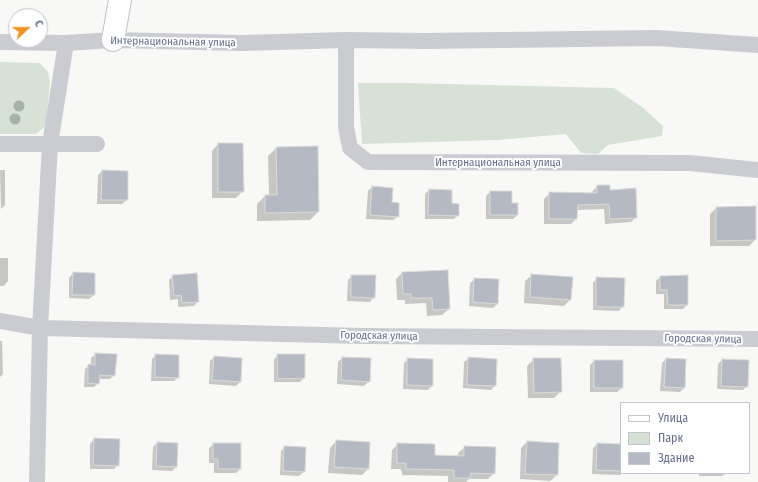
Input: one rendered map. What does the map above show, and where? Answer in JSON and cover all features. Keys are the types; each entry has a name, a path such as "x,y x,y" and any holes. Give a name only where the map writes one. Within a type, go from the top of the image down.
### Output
{"street":[{"path":"113,40 120,0"},
{"name":"Интернациональная улица","path":"0,42 66,43 113,40 242,43 346,40 425,41 657,38 758,45"},
{"name":"Интернациональная улица","path":"346,40 346,127 350,148 368,162 690,163 758,170"},
{"path":"37,482 40,328 50,144 66,43"},
{"path":"0,144 97,144"},
{"name":"Городская улица","path":"0,321 40,328 364,336 758,339"}],"green space":[{"path":"0,62 40,63 48,72 50,82 46,126 36,134 0,134"},
{"path":"358,83 614,88 642,107 663,126 662,136 608,145 598,154 581,153 566,134 497,140 362,144"}],"building":[{"path":"218,143 243,143 244,192 218,192"},
{"path":"318,146 319,212 265,213 265,195 277,195 276,147"},
{"path":"102,170 128,171 128,200 101,200"},
{"path":"597,185 610,185 610,190 636,188 637,218 610,219 609,204 578,205 577,219 549,219 549,192 597,193"},
{"path":"372,186 393,188 392,202 399,203 399,217 370,215"},
{"path":"429,189 452,190 452,203 459,204 459,216 428,215"},
{"path":"490,191 512,191 512,203 518,203 518,215 490,215"},
{"path":"756,206 756,240 716,241 716,207"},
{"path":"448,270 450,309 433,310 432,298 411,298 411,294 403,294 402,272"},
{"path":"73,272 95,273 95,295 72,295"},
{"path":"197,273 199,302 182,303 181,295 174,296 172,275"},
{"path":"531,274 573,277 571,300 530,297"},
{"path":"351,275 376,275 375,298 351,297"},
{"path":"688,275 688,305 668,305 667,290 660,290 660,276"},
{"path":"596,277 625,278 624,307 596,307"},
{"path":"474,278 499,279 498,304 473,302"},
{"path":"95,353 117,354 115,376 100,375 99,384 88,383 88,364 95,365"},
{"path":"155,354 179,355 179,378 155,377"},
{"path":"277,354 305,354 305,378 278,379"},
{"path":"214,356 242,358 241,382 212,380"},
{"path":"342,357 371,358 370,382 341,380"},
{"path":"468,357 497,359 496,386 467,385"},
{"path":"407,358 433,359 433,386 407,385"},
{"path":"533,358 561,358 562,392 534,393"},
{"path":"666,358 686,359 685,388 664,387"},
{"path":"722,359 749,360 748,387 721,386"},
{"path":"594,360 623,360 623,388 594,388"},
{"path":"94,438 120,439 119,466 93,465"},
{"path":"336,440 370,442 369,469 334,467"},
{"path":"527,441 559,443 558,475 525,474"},
{"path":"157,442 178,443 177,467 156,466"},
{"path":"213,443 241,443 241,469 218,469 218,459 213,459"},
{"path":"397,443 435,444 435,455 464,456 464,446 496,447 495,474 471,473 470,478 454,478 454,470 406,469 406,463 397,463"},
{"path":"597,443 620,444 620,471 596,470"},
{"path":"284,446 306,447 305,472 283,471"}]}
